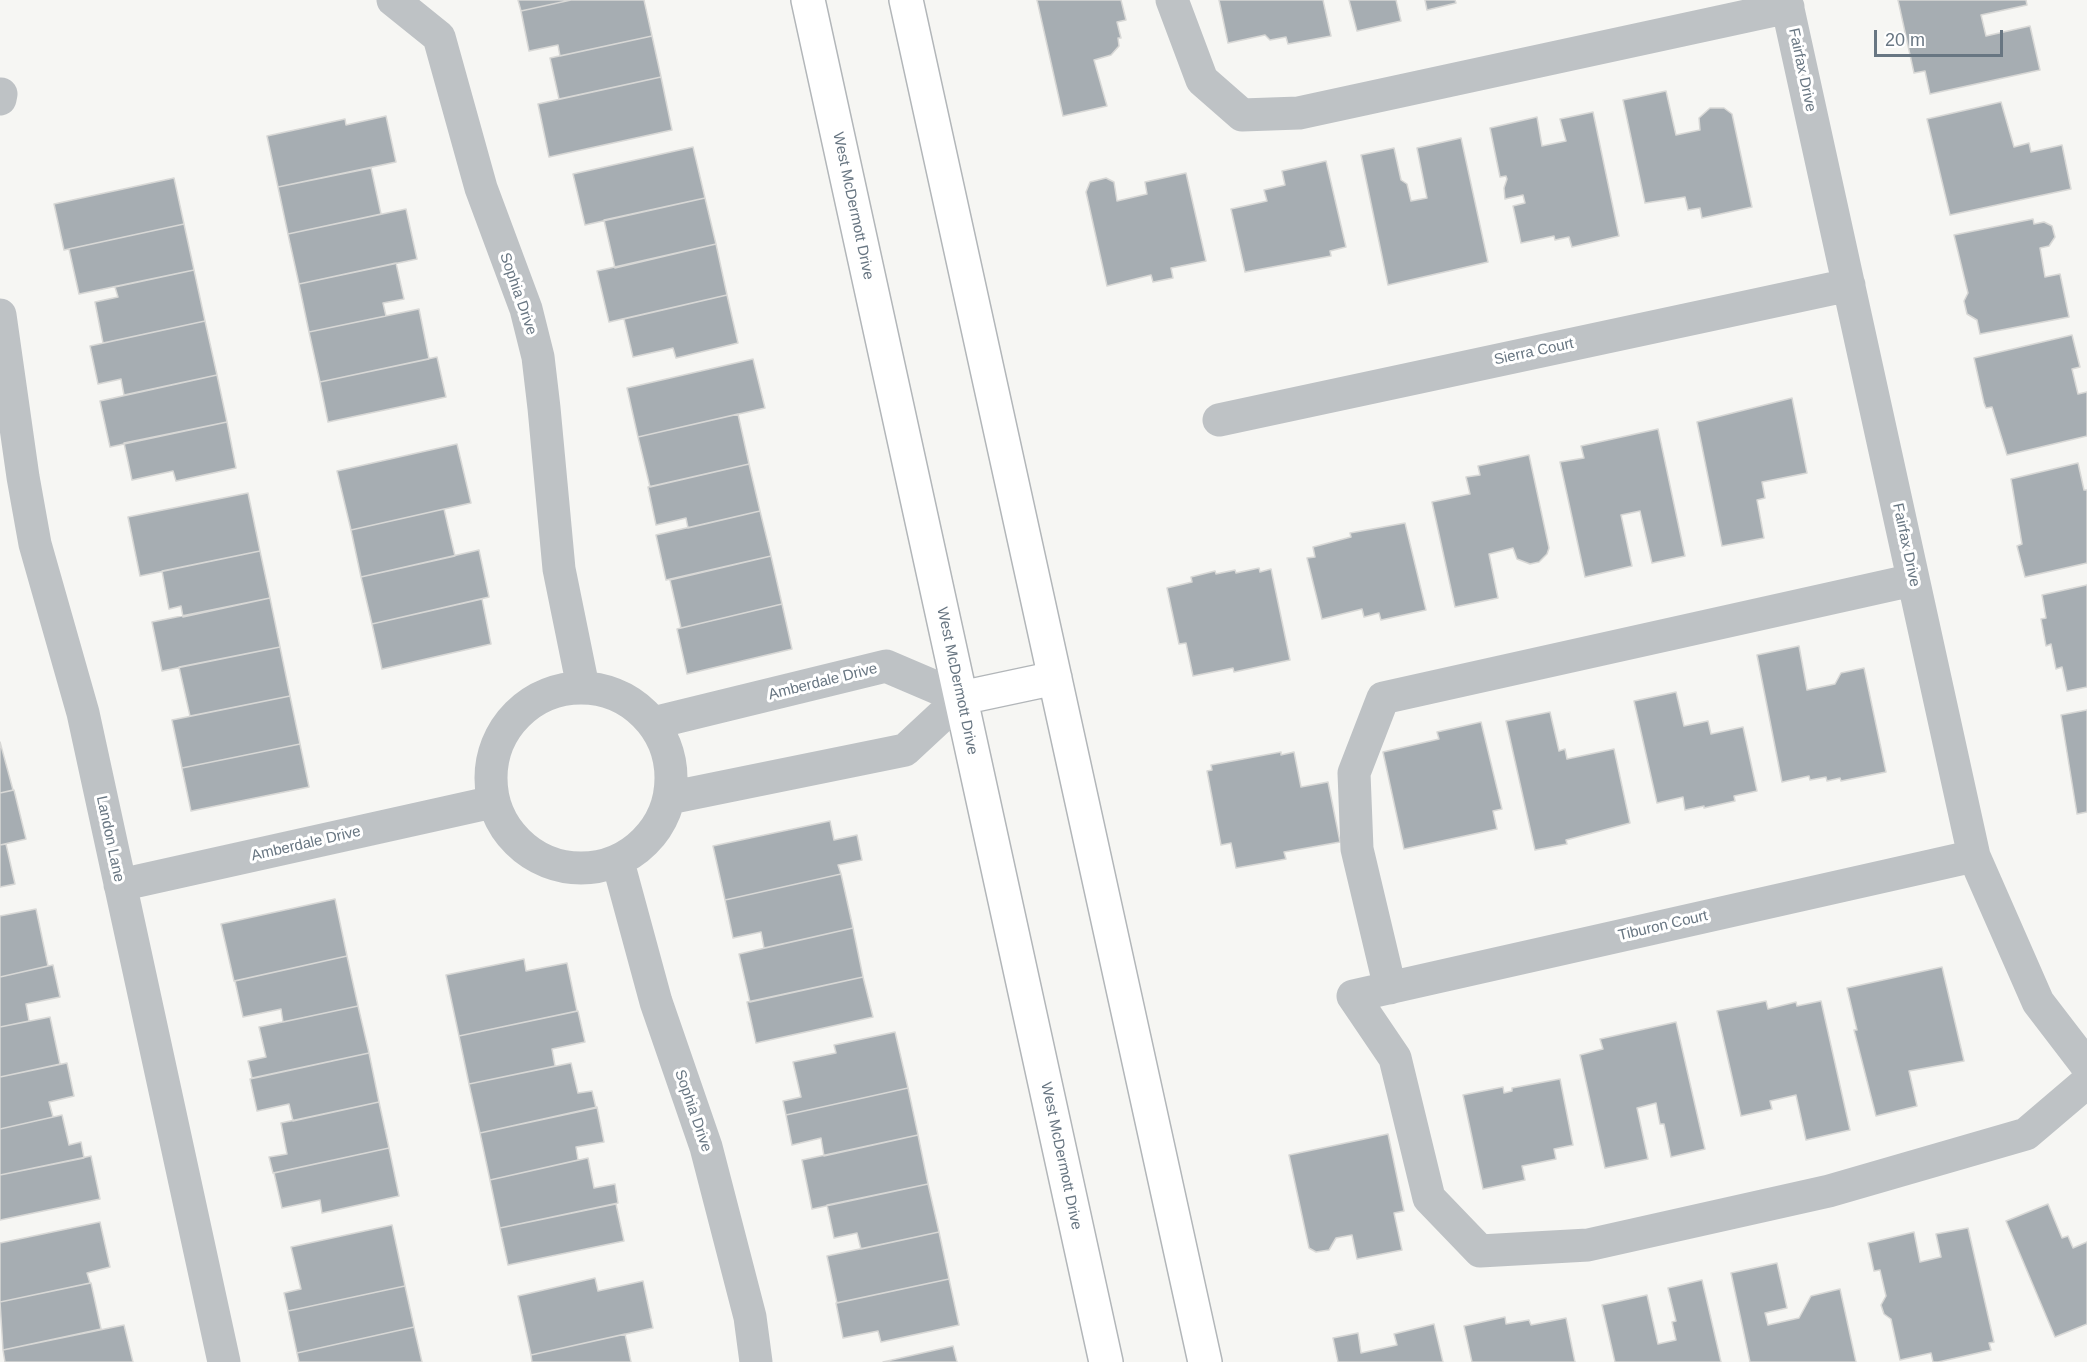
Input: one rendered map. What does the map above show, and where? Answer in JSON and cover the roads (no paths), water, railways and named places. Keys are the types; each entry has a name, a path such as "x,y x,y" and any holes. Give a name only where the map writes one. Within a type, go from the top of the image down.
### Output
{"main road":[{"name":"West McDermott Drive","path":"807,0 1106,1362"},
{"path":"906,0 1205,1362"},
{"path":"961,698 1055,678"}],"street":[{"name":"Sophia Drive","path":"393,0 439,37 481,188 526,309 537,357 544,408 559,569 583,687"},
{"path":"1172,0 1202,80 1242,115 1299,113 1787,3"},
{"name":"Fairfax Drive","path":"1787,3 1974,856 2038,1002 2087,1066"},
{"name":"Sierra Court","path":"1220,420 1849,285"},
{"name":"Landon Lane","path":"0,315 35,544 83,712 224,1362"},
{"path":"1390,988 1357,849 1354,773 1383,698 1914,580"},
{"name":"Amberdale Drive","path":"653,723 886,666 961,698"},
{"path":"583,687 605,690 631,703 653,723 666,746 672,772 669,798 660,825 641,847 618,862 587,869 556,867 528,853 506,831 493,802 490,779 492,756 501,735 514,716 532,702 552,692 583,687"},
{"path":"669,798 905,750 961,698"},
{"name":"Amberdale Drive","path":"120,885 493,802"},
{"name":"Tiburon Court","path":"1974,856 1353,996 1395,1058 1429,1198 1480,1251 1588,1245 1829,1191 2026,1134 2087,1083"},
{"name":"Sophia Drive","path":"618,862 656,1002 706,1147 750,1317 756,1362"}]}
